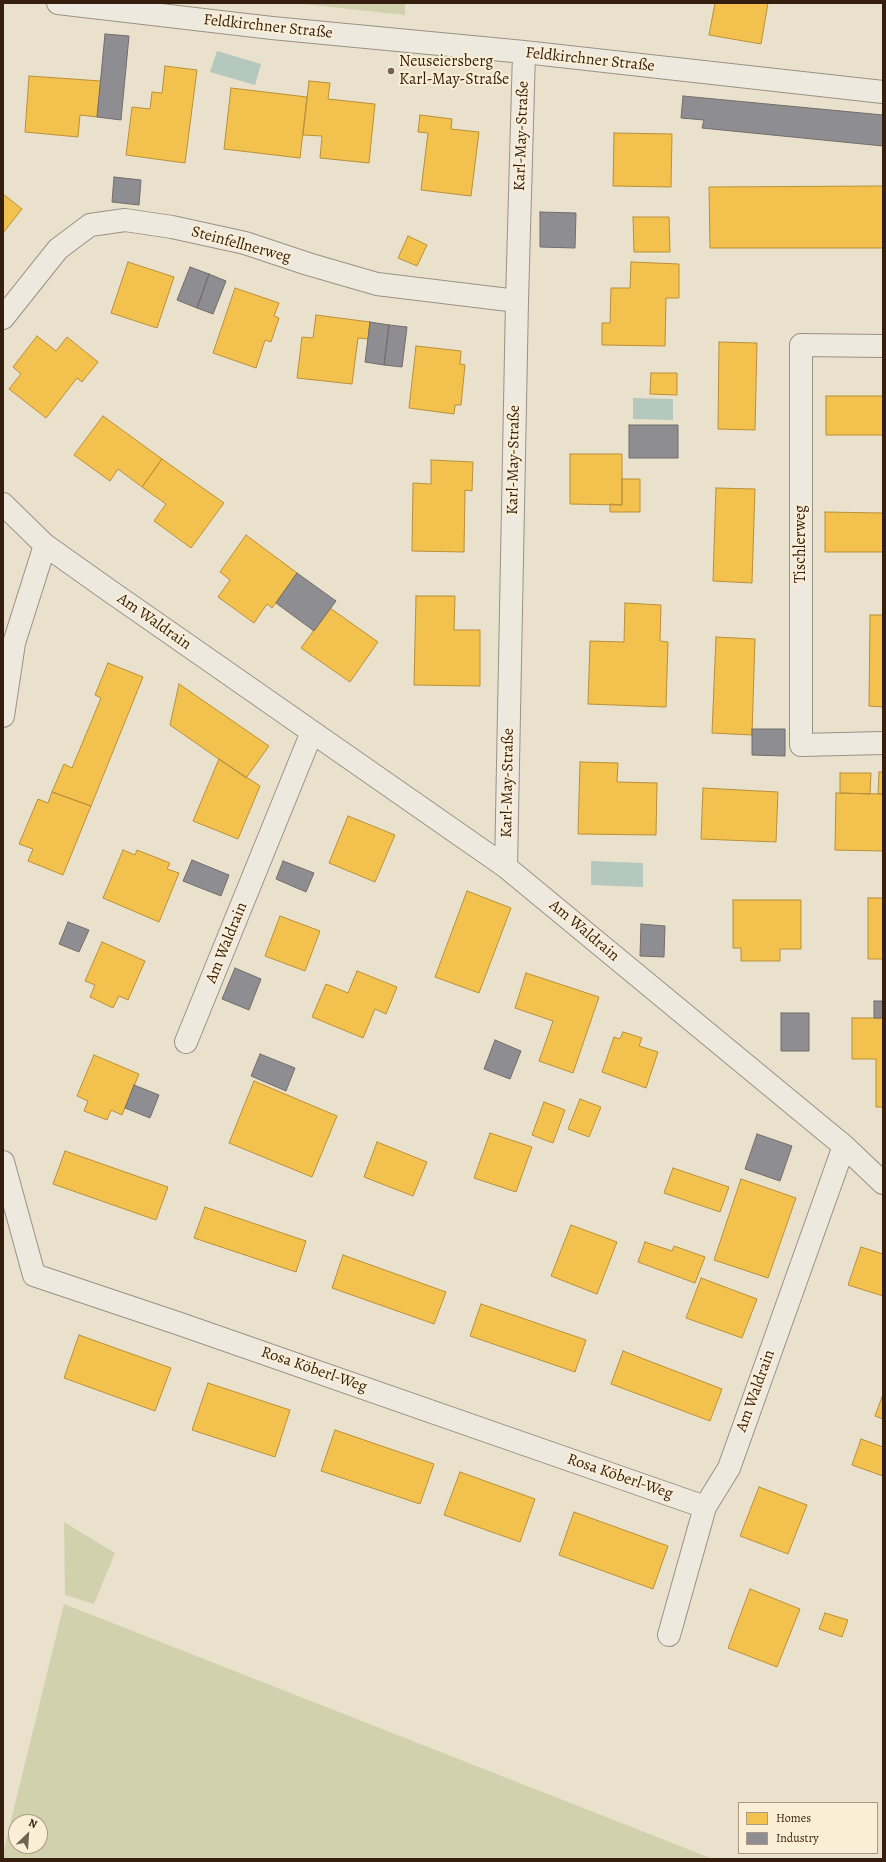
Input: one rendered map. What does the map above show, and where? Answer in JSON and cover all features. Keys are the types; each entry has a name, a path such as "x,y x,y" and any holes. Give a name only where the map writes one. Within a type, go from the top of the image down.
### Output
{"street":[{"name":"Feldkirchner Straße","path":"58,3 272,28 524,52 883,92"},
{"name":"Karl-May-Straße","path":"506,867 517,301 524,52"},
{"name":"Steinfellnerweg","path":"3,318 58,249 90,225 125,220 172,227 245,243 308,264 377,284 517,301"},
{"name":"Tischlerweg","path":"883,346 801,345 801,745 883,743"},
{"name":"Am Waldrain","path":"3,504 45,545 107,590 506,867 844,1146 883,1184"},
{"path":"3,716 14,643 45,545"},
{"name":"Am Waldrain","path":"186,1042 312,732"},
{"name":"Am Waldrain","path":"669,1635 705,1507 729,1468 844,1146"},
{"name":"Rosa Köberl-Weg","path":"3,1162 34,1275 180,1324 705,1507"}],"green space":[{"path":"294,3 405,3 405,15"},
{"path":"64,1522 115,1553 94,1604 65,1595"},
{"path":"64,1604 713,1859 3,1859 8,1833 8,1854 48,1854 48,1814 13,1814"}],"shaded area":[{"path":"217,51 261,64 255,85 210,72"},
{"path":"633,398 673,399 673,420 633,419"},
{"path":"591,861 643,863 643,887 591,885"}],"building: Homes":[{"path":"715,3 768,3 761,44 709,35"},
{"path":"165,66 197,70 185,163 126,155 132,107 150,109 152,92 162,93"},
{"path":"29,76 101,81 97,117 80,115 78,137 25,132"},
{"path":"309,81 330,83 328,99 375,104 369,163 320,158 322,136 303,135"},
{"path":"231,88 307,97 300,158 224,149"},
{"path":"420,115 452,119 451,129 479,132 471,196 421,190 428,133 418,132"},
{"path":"614,133 672,134 671,187 613,186"},
{"path":"883,186 883,248 710,248 709,187"},
{"path":"3,194 22,209 3,233"},
{"path":"633,217 669,217 670,252 634,252"},
{"path":"408,236 427,245 417,266 398,258"},
{"path":"128,262 174,277 157,328 111,313"},
{"path":"631,262 679,264 679,298 666,298 665,346 602,345 602,323 610,323 611,288 630,288"},
{"path":"235,288 279,303 274,316 279,318 271,342 265,340 256,368 213,353"},
{"path":"316,315 370,322 368,339 358,338 352,384 297,378 302,337 313,338"},
{"path":"37,336 56,351 67,337 98,362 82,382 77,378 46,418 9,389 21,374 13,367"},
{"path":"719,342 757,343 755,430 718,429"},
{"path":"416,346 461,351 460,364 465,365 461,405 455,405 454,414 409,408"},
{"path":"651,373 677,373 677,395 650,394"},
{"path":"826,396 883,396 883,435 826,435"},
{"path":"103,416 162,459 142,487 118,469 110,481 74,455"},
{"path":"570,454 622,454 622,505 570,504"},
{"path":"162,459 224,503 191,548 154,521 166,504 142,487"},
{"path":"431,460 473,462 472,491 465,490 464,552 412,551 413,483 431,484"},
{"path":"622,479 640,479 640,512 610,512 610,504 622,505"},
{"path":"716,488 755,489 752,583 713,581"},
{"path":"825,512 883,513 883,552 825,552"},
{"path":"246,535 297,573 272,608 267,604 254,623 218,597 230,580 220,572"},
{"path":"416,596 455,596 454,630 480,630 480,686 414,685"},
{"path":"625,603 661,605 660,641 668,642 666,707 588,704 590,641 624,642"},
{"path":"330,608 378,642 350,682 301,648"},
{"path":"870,615 883,615 883,707 869,706"},
{"path":"716,637 755,639 752,735 712,733"},
{"path":"108,663 143,677 91,806 52,792 64,764 72,768 101,698 95,695"},
{"path":"179,684 269,746 246,778 170,725"},
{"path":"219,759 260,786 238,839 193,821"},
{"path":"580,762 618,763 617,782 657,783 656,835 578,834"},
{"path":"879,772 883,772 883,794 878,794"},
{"path":"840,773 871,773 870,794 840,793"},
{"path":"703,788 778,792 776,842 701,839"},
{"path":"52,792 91,806 63,875 28,861 33,849 19,844 38,799 48,803"},
{"path":"836,793 883,794 883,851 835,850"},
{"path":"348,816 395,835 375,882 329,863"},
{"path":"123,850 135,855 137,850 170,863 167,869 179,873 159,922 103,898"},
{"path":"467,891 511,908 479,993 435,977"},
{"path":"868,898 883,898 883,959 868,959"},
{"path":"733,900 801,900 801,949 780,949 780,961 741,961 741,948 733,948"},
{"path":"280,916 320,931 305,971 265,956"},
{"path":"102,942 145,961 128,1000 119,996 113,1008 90,997 95,985 85,981"},
{"path":"357,971 397,987 386,1014 375,1009 363,1038 312,1017 326,984 348,993"},
{"path":"526,973 599,997 573,1073 539,1061 553,1021 515,1008"},
{"path":"852,1018 883,1018 883,1107 876,1107 876,1059 852,1059"},
{"path":"623,1032 642,1038 639,1046 658,1052 646,1088 602,1072 614,1037 620,1039"},
{"path":"94,1055 139,1074 122,1115 111,1110 107,1120 84,1111 88,1101 77,1096"},
{"path":"254,1081 337,1116 312,1177 229,1143"},
{"path":"580,1099 601,1107 589,1137 568,1129"},
{"path":"544,1102 565,1110 553,1143 532,1135"},
{"path":"490,1133 532,1147 516,1192 474,1178"},
{"path":"377,1142 427,1162 413,1196 364,1177"},
{"path":"65,1151 168,1187 156,1220 53,1184"},
{"path":"673,1168 729,1187 720,1212 664,1193"},
{"path":"741,1179 796,1198 768,1278 714,1260"},
{"path":"205,1207 306,1241 296,1272 194,1238"},
{"path":"571,1225 617,1242 597,1294 551,1276"},
{"path":"645,1242 672,1251 674,1246 705,1257 695,1283 638,1262"},
{"path":"861,1247 883,1254 883,1296 848,1285"},
{"path":"343,1255 446,1292 434,1324 332,1288"},
{"path":"701,1278 757,1299 742,1338 686,1318"},
{"path":"481,1304 586,1340 575,1372 470,1336"},
{"path":"79,1335 171,1368 155,1411 64,1378"},
{"path":"623,1351 722,1389 710,1421 611,1384"},
{"path":"208,1383 290,1410 275,1457 192,1430"},
{"path":"883,1394 883,1419 875,1416"},
{"path":"335,1430 434,1464 420,1504 321,1471"},
{"path":"861,1439 883,1447 883,1476 852,1465"},
{"path":"460,1472 535,1499 520,1542 444,1515"},
{"path":"759,1487 807,1505 788,1554 740,1536"},
{"path":"574,1512 668,1546 653,1589 559,1555"},
{"path":"750,1589 800,1609 777,1667 728,1648"},
{"path":"825,1613 848,1620 842,1637 819,1629"}],"building: Industry":[{"path":"105,34 129,36 121,120 97,117"},
{"path":"683,96 883,115 883,146 702,128 704,120 681,118"},
{"path":"114,177 141,180 139,205 112,202"},
{"path":"540,212 576,213 575,248 540,247"},
{"path":"190,267 209,274 197,308 177,300"},
{"path":"209,274 226,281 213,314 197,308"},
{"path":"370,322 389,325 384,365 365,362"},
{"path":"389,325 407,327 402,367 384,365"},
{"path":"629,425 678,425 678,458 629,458"},
{"path":"297,573 336,601 314,631 276,603"},
{"path":"752,729 785,729 785,756 752,755"},
{"path":"192,860 229,875 221,896 183,881"},
{"path":"283,861 314,873 306,892 276,879"},
{"path":"68,922 89,930 79,952 59,944"},
{"path":"641,924 665,926 664,957 640,956"},
{"path":"235,968 261,979 249,1010 222,999"},
{"path":"874,1001 883,1001 883,1018 874,1018"},
{"path":"781,1013 809,1013 809,1051 781,1051"},
{"path":"495,1040 521,1051 510,1079 484,1069"},
{"path":"260,1054 295,1068 286,1091 251,1076"},
{"path":"134,1085 159,1095 150,1118 125,1108"},
{"path":"757,1134 792,1146 780,1181 745,1169"}],"place":[{"name":"Neuseiersberg Karl-May-Straße","path":"391,71"}]}
